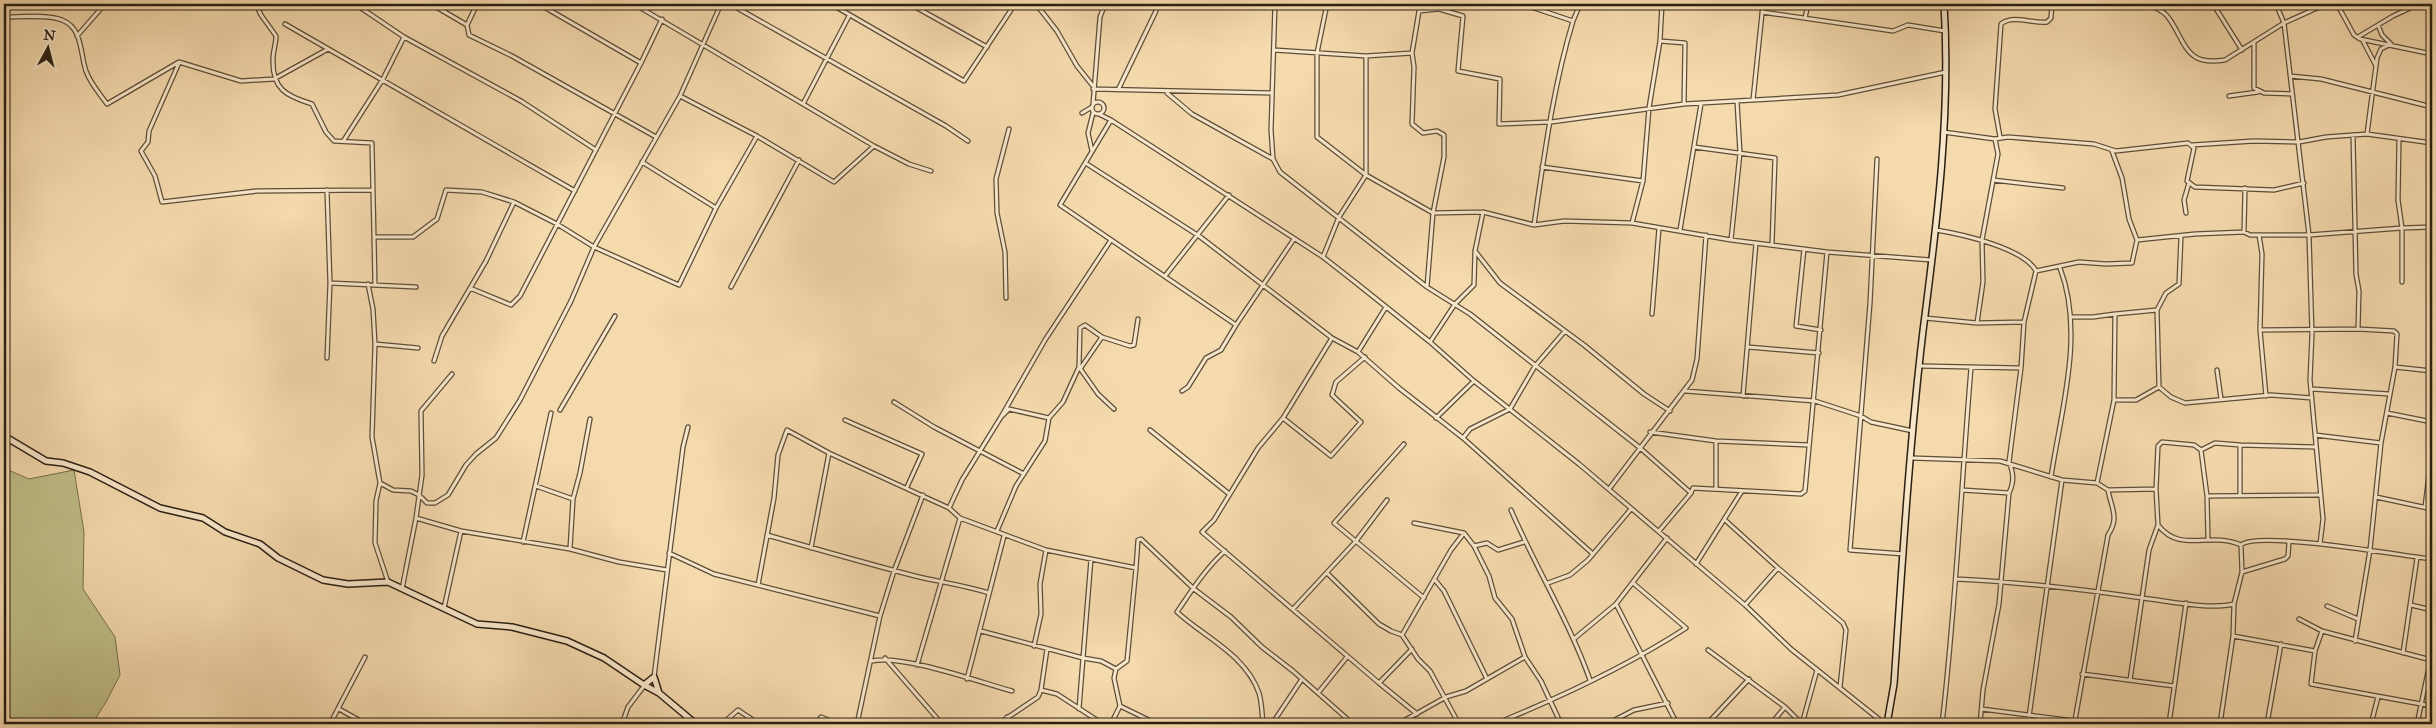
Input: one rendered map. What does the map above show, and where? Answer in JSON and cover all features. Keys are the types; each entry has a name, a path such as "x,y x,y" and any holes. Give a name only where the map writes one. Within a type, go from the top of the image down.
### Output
{"street":[{"path":"77,36 105,4"},
{"path":"256,4 261,15 276,36 273,58 274,79 290,97 312,104 326,132 334,141 372,143 376,285"},
{"path":"355,4 404,37 521,101 596,150"},
{"path":"431,4 467,25"},
{"path":"477,4 467,25 468,35 512,56 656,137"},
{"path":"540,4 641,64"},
{"path":"634,4 874,146 909,164 931,171"},
{"path":"380,483 393,490 411,491 419,494 428,503 435,503 442,500 466,464 496,438 520,400 571,301 594,247 680,96 721,4"},
{"path":"730,4 946,126 968,141"},
{"path":"831,4 964,81 1015,4"},
{"path":"910,4 987,47"},
{"path":"1036,4 1057,31 1111,120"},
{"path":"1092,152 1088,133 1093,113 1093,90 1100,17 1105,4"},
{"path":"1118,90 1156,11 1156,4"},
{"path":"1275,4 1272,94 1273,159 1280,172 1340,217 1427,287 1456,304 1639,447 1692,493"},
{"path":"1327,4 1317,53 1317,137 1366,175 1433,214 1483,212 1534,225 1564,221 1632,223 1730,240 1827,252 1931,260"},
{"path":"1522,4 1573,21"},
{"path":"1534,225 1542,167 1566,43 1580,4"},
{"path":"1632,223 1643,181 1649,108 1660,40 1662,4"},
{"path":"1753,100 1763,4"},
{"path":"1805,18 1808,4"},
{"path":"1093,113 1111,120 1322,257 1430,342 1474,381 1609,489 1745,605 1817,670 1886,724 1894,684 1914,431 1943,132 1946,72 1944,4"},
{"path":"2000,137 1995,109 2001,24 2005,21 2014,20 2047,22 2051,18 2052,4"},
{"path":"2148,4 2166,15 2187,51 2194,56 2219,61 2225,60 2284,23 2326,4"},
{"path":"2213,4 2242,50"},
{"path":"2276,4 2284,23 2310,235 2312,398 2319,495 2323,519 2320,544"},
{"path":"2337,4 2354,35 2363,40 2391,44 2432,54"},
{"path":"2358,37 2419,4"},
{"path":"1427,287 1433,214 1444,156 1444,135 1437,131 1423,133 1412,124 1414,67 1412,53 1419,11 1439,10 1463,16 1458,71 1500,79 1498,124 1551,122 1684,104 1838,95 1946,72"},
{"path":"1762,12 1893,31 1908,25 1946,31"},
{"path":"803,104 828,60 849,16"},
{"path":"4,17 61,19 74,29 85,70 107,104 179,62 242,81 274,79 328,49"},
{"path":"470,288 511,305 520,296 662,20"},
{"path":"285,24 383,79 464,129 496,144 575,191"},
{"path":"2378,25 2382,35 2391,44"},
{"path":"344,141 383,79 404,37"},
{"path":"1660,40 1685,43 1684,104"},
{"path":"2363,40 2376,65"},
{"path":"2254,43 2254,84 2259,92"},
{"path":"2367,134 2378,52 2391,44"},
{"path":"1274,50 1366,56 1412,53"},
{"path":"1322,257 1340,217 1366,175 1366,56"},
{"path":"179,62 148,131 148,142 141,151 154,176 162,202 257,191 373,190"},
{"path":"2290,76 2321,79 2432,107"},
{"path":"1093,90 1272,94"},
{"path":"2229,96 2259,92 2292,94"},
{"path":"1167,93 1192,114 1273,159"},
{"path":"680,96 800,160 834,182 874,146"},
{"path":"1730,240 1740,153 1737,101"},
{"path":"1082,113 1099,102"},
{"path":"1680,230 1701,104"},
{"path":"1099,114 1104,109"},
{"path":"1111,120 1087,164 1060,205 1236,325"},
{"path":"1006,298 1005,252 997,213 996,180 1009,129"},
{"path":"1943,132 1995,139 2000,137 2094,144 2112,150 2133,150 2185,143 2192,145 2254,141 2299,142 2367,134 2399,140 2432,143"},
{"path":"2352,135 2359,291 2358,329"},
{"path":"374,237 413,236 437,219 446,190 482,192 514,202 557,224 594,247 679,285 716,208 756,136"},
{"path":"1977,323 1983,282 1982,240 1998,154 1995,139"},
{"path":"2399,140 2398,200 2402,228 2402,282"},
{"path":"2186,213 2184,200 2189,183 2187,178 2193,152 2192,145"},
{"path":"1694,148 1776,158 1772,245"},
{"path":"2036,272 2060,268 2079,262 2132,263 2137,240 2129,220 2122,178 2112,150"},
{"path":"1877,159 1870,303 1850,550 1904,554"},
{"path":"730,287 800,160"},
{"path":"642,162 716,208"},
{"path":"1087,164 1198,236 1332,338 1365,357 1436,418 1463,438 1593,554"},
{"path":"1542,167 1643,181"},
{"path":"1993,180 2063,188"},
{"path":"2189,183 2203,189 2284,189 2304,183"},
{"path":"2244,232 2245,188"},
{"path":"327,190 330,283 327,358"},
{"path":"1165,276 1229,195"},
{"path":"434,360 442,336 486,261 514,202"},
{"path":"1430,342 1456,304 1474,285 1475,251 1483,212"},
{"path":"2137,240 2244,232 2260,235 2310,235 2355,230 2432,227"},
{"path":"1652,314 1659,228"},
{"path":"1934,230 1982,240 2020,256 2036,272"},
{"path":"1609,489 1650,432 1670,411 1684,391 1695,369 1706,235"},
{"path":"2260,235 2262,254 2260,330 2266,396"},
{"path":"2181,236 2179,284 2166,293 2157,310 2159,387 2171,397 2185,403 2287,395 2312,398"},
{"path":"1182,391 1188,387 1206,358 1221,350 1294,239"},
{"path":"949,508 962,480 1045,340 1111,240"},
{"path":"1743,396 1756,243"},
{"path":"1804,249 1796,326 1822,330"},
{"path":"1475,251 1500,283 1565,331 1644,394 1670,411"},
{"path":"1659,531 1692,493 1693,488 1801,494 1804,492 1822,330 1827,252"},
{"path":"2051,477 2069,361 2070,317 2065,281 2060,268"},
{"path":"1980,724 2001,581 2009,493 2013,474 2009,462 2021,368 2024,322 2036,272"},
{"path":"330,283 416,287"},
{"path":"368,284 373,309 375,344 372,437 380,483 376,501 375,543 388,582"},
{"path":"1358,352 1386,307"},
{"path":"2070,317 2093,317 2157,310"},
{"path":"2097,483 2114,400 2115,314"},
{"path":"560,410 615,316"},
{"path":"1925,318 1977,323 2024,322"},
{"path":"1114,409 1098,394 1084,377 1080,368 1080,328 1086,326 1102,337 1130,346 1134,345 1138,319"},
{"path":"2260,330 2358,329 2396,332 2395,367 2381,443 2370,550 2355,641"},
{"path":"1463,438 1470,429 1510,409 1535,366 1565,331"},
{"path":"996,531 1009,500 1045,441 1049,418 1062,402 1080,368 1102,337"},
{"path":"1332,338 1283,418 1258,448 1228,493 1214,520 1202,532 1347,657 1417,714"},
{"path":"375,344 418,348"},
{"path":"1748,347 1819,353"},
{"path":"1283,418 1331,456 1361,422 1332,395 1334,385 1365,357"},
{"path":"1921,366 2021,368"},
{"path":"2395,367 2432,370"},
{"path":"1942,724 1953,632 1971,368"},
{"path":"2217,370 2221,399"},
{"path":"402,590 422,475 421,411 452,374"},
{"path":"1436,418 1474,381"},
{"path":"2114,400 2136,400 2159,387"},
{"path":"2312,389 2389,394"},
{"path":"1684,391 1814,401 1861,416 1871,422 1914,431"},
{"path":"894,402 934,427 1024,474"},
{"path":"1001,416 1009,409 1049,418"},
{"path":"523,542 551,413"},
{"path":"2387,413 2432,422"},
{"path":"570,549 573,499 590,419"},
{"path":"845,420 922,454 907,487"},
{"path":"659,692 654,676 683,447 688,427"},
{"path":"758,585 778,455 788,430 829,453 907,487 949,508 960,518 996,531 1004,536 1046,550 1136,568"},
{"path":"1150,430 1228,493"},
{"path":"1650,432 1716,441 1809,445"},
{"path":"2315,435 2381,443"},
{"path":"4,436 46,461 63,463 90,472 160,508 203,518 225,532 260,544 278,558 323,580 348,584 388,582 477,624 512,627 567,641 604,658 644,685 659,692 696,724"},
{"path":"1716,441 1716,489"},
{"path":"2130,680 2149,550 2158,525 2156,489 2158,446 2162,442 2194,445 2201,450 2208,539"},
{"path":"2201,450 2215,442 2240,445 2316,447"},
{"path":"1404,444 1334,523 1424,598"},
{"path":"2240,445 2240,496"},
{"path":"2425,507 2432,450"},
{"path":"811,548 829,453"},
{"path":"1912,458 2009,462 2062,480 2097,483 2108,490 2156,489"},
{"path":"2028,724 2062,480"},
{"path":"536,486 573,499"},
{"path":"1962,490 2009,493"},
{"path":"2075,720 2108,535 2116,522 2115,511 2110,502 2108,490"},
{"path":"1696,564 1742,491"},
{"path":"857,724 872,661 880,616 894,570 923,495"},
{"path":"2206,496 2319,495"},
{"path":"2376,497 2432,509"},
{"path":"1293,609 1328,574 1387,500"},
{"path":"1548,584 1570,575 1593,554 1631,509"},
{"path":"1511,510 1525,542 1575,638 1590,680"},
{"path":"416,518 461,531 570,549 618,562 667,570"},
{"path":"918,665 960,518"},
{"path":"1725,520 1845,626 1840,687"},
{"path":"1414,523 1464,533 1474,546 1489,576 1495,598 1512,619 1525,657 1541,681 1561,724"},
{"path":"2158,525 2163,532 2179,541 2224,539 2241,545"},
{"path":"444,609 461,531"},
{"path":"1402,635 1451,550 1464,533"},
{"path":"767,535 941,583 963,585 989,593"},
{"path":"967,679 981,631 1004,536"},
{"path":"1575,638 1616,604 1668,538"},
{"path":"2220,724 2233,636 2234,604 2242,572 2241,545 2245,541 2256,539 2320,544 2432,560"},
{"path":"1111,724 1120,706 1114,678 1116,668 1127,661 1138,540 1142,540 1194,589 1231,617 1262,647 1353,724"},
{"path":"1474,546 1487,543 1498,550 1525,542"},
{"path":"2242,572 2285,559 2288,556 2289,542"},
{"path":"1034,646 1041,614 1040,584 1046,550"},
{"path":"1225,551 1207,567 1177,612 1190,624 1216,642 1247,671 1259,694 1263,724"},
{"path":"669,553 714,574 880,616"},
{"path":"2402,653 2417,558"},
{"path":"1079,709 1089,608 1091,559"},
{"path":"1745,605 1778,568"},
{"path":"1328,574 1379,624 1391,632 1402,635 1418,659 1430,671 1446,697 1459,724"},
{"path":"1956,579 2046,585 2098,593 2219,606 2234,604"},
{"path":"1435,580 1444,591 1487,678"},
{"path":"1495,724 1550,702 1590,680 1642,656 1686,628 1633,583"},
{"path":"2169,724 2186,602"},
{"path":"1616,604 1677,724"},
{"path":"2411,605 2432,610"},
{"path":"2327,606 2358,620"},
{"path":"2299,619 2322,631 2431,660"},
{"path":"981,631 1034,646 1101,661 1116,668"},
{"path":"2322,631 2315,651 2311,684 2432,706"},
{"path":"2233,636 2315,651"},
{"path":"2266,724 2281,644"},
{"path":"998,724 1007,716 1038,697 1042,690 1046,649"},
{"path":"1379,683 1412,649"},
{"path":"1708,650 1785,707 1802,724 1817,670"},
{"path":"2417,724 2432,654"},
{"path":"330,724 365,657"},
{"path":"1318,693 1347,657"},
{"path":"1398,724 1446,697 1466,691 1525,657"},
{"path":"872,661 885,658 918,665 1012,691"},
{"path":"885,658 942,724"},
{"path":"2082,674 2174,686"},
{"path":"622,724 628,707 644,685 654,676"},
{"path":"1272,724 1302,679"},
{"path":"1707,724 1749,679"},
{"path":"1042,690 1056,694 1103,724"},
{"path":"2371,724 2378,697"},
{"path":"1607,724 1634,710 1668,703"},
{"path":"1120,706 1157,724"},
{"path":"1771,724 1785,707"},
{"path":"1982,709 2098,724"},
{"path":"339,710 366,724"},
{"path":"722,724 738,710 759,724"},
{"path":"1007,716 1013,724"},
{"path":"816,724 821,717 838,724"},
{"path":"1232,724 1242,724"}],"shaded area":[{"path":"6,469 29,479 74,470 84,532 83,589 115,637 120,675 92,724 4,724 4,479"}]}
